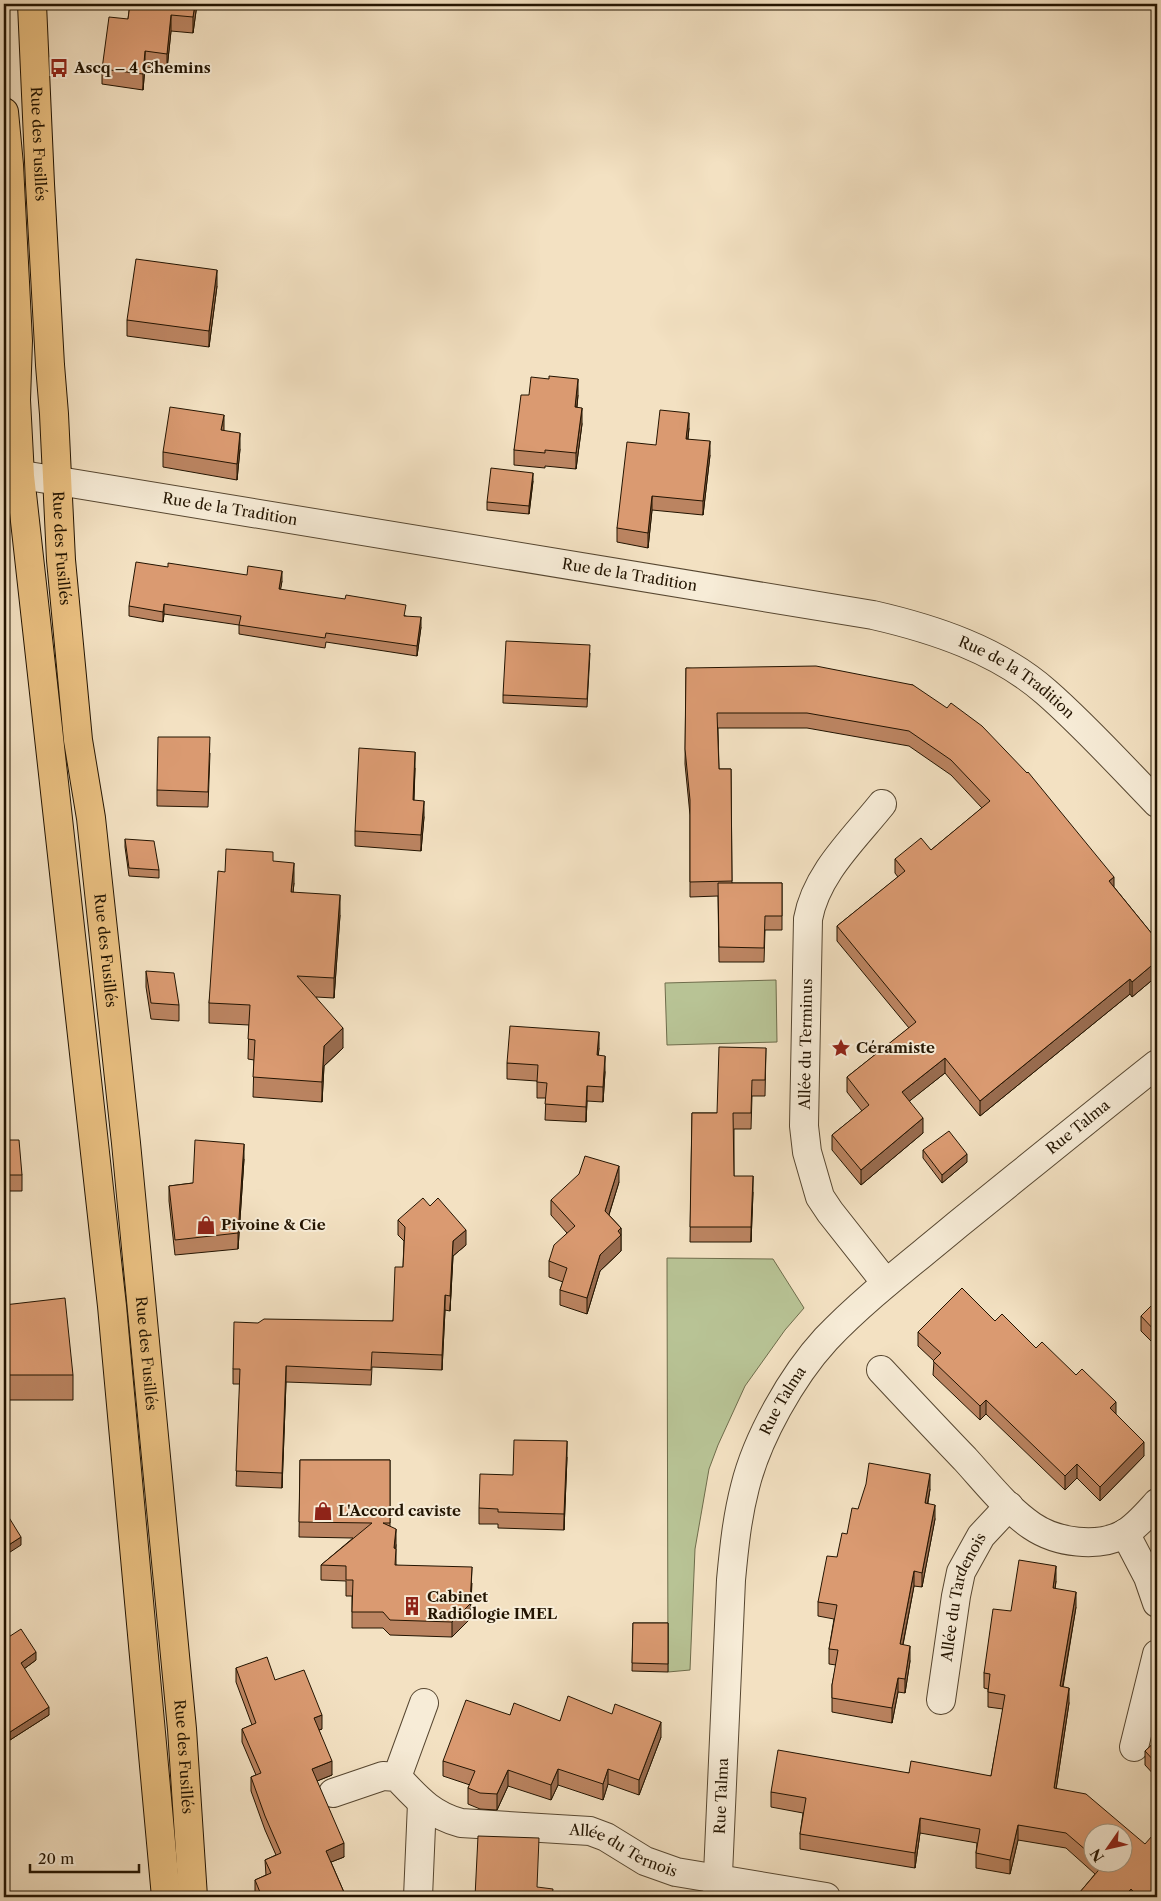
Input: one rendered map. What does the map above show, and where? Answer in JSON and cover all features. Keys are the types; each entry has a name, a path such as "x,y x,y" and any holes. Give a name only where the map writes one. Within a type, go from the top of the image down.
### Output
{"main road":[{"name":"Rue des Fusillés","path":"32,4 41,211 31,477 61,560 78,740 91,818 132,1200 182,1729 193,1897"},
{"name":"Rue des Fusillés","path":"4,112 9,165 18,341 16,400 31,477 112,1306 166,1897"}],"street":[{"name":"Rue de la Tradition","path":"31,477 873,615 910,624 948,636 983,652 1014,669 1045,691 1157,803"},
{"name":"Allée du Terminus","path":"882,804 825,875 810,905 808,919 804,1126 807,1152 820,1197 886,1283"},
{"name":"Rue Talma","path":"717,1888 734,1540 745,1485 753,1461 780,1405 810,1358 844,1321 886,1283 1157,1064"},
{"path":"881,1370 1009,1506 1033,1527 1070,1541 1112,1539 1125,1533 1140,1521 1157,1503"},
{"name":"Allée du Tardenois","path":"941,1700 961,1572 981,1536 1009,1506"},
{"path":"1125,1533 1148,1577 1157,1603"},
{"path":"1134,1747 1157,1654"},
{"path":"333,1793 383,1776 397,1776 424,1702"},
{"name":"Allée du Ternois","path":"397,1776 434,1813 460,1823 590,1831 606,1837 645,1861 717,1888 826,1897"},
{"path":"418,1897 422,1803"}],"green space":[{"path":"776,980 777,1042 667,1045 665,983"},
{"path":"667,1258 773,1259 804,1308 785,1330 745,1386 709,1469 695,1549 690,1670 668,1672"}],"building":[{"path":"130,4 195,4 193,17 171,15 167,54 145,51 143,74 102,69 109,17 128,19"},
{"path":"136,259 217,270 209,331 127,320"},
{"path":"549,376 578,379 575,407 582,408 576,453 514,450 521,395 529,395 531,377 549,379"},
{"path":"170,407 224,415 221,430 240,433 237,464 163,452"},
{"path":"660,410 689,413 686,439 710,441 703,501 652,496 648,533 617,528 627,442 656,445"},
{"path":"491,468 533,473 529,506 487,502"},
{"path":"136,562 168,567 168,563 247,575 248,566 282,571 279,589 345,599 346,595 406,605 404,616 421,617 417,646 326,633 325,638 239,625 241,616 164,604 163,612 129,606"},
{"path":"506,641 590,645 587,699 503,695"},
{"path":"816,666 913,685 947,708 951,703 982,726 1028,772 1114,877 1109,881 1157,940 1157,961 1132,982 1130,979 980,1101 945,1058 902,1092 923,1118 861,1170 832,1135 869,1105 847,1077 916,1022 837,926 905,871 895,859 921,838 931,850 990,801 951,760 909,731 807,713 717,713 719,769 731,769 732,881 690,882 690,800 685,749 686,668"},
{"path":"158,737 210,737 208,792 157,790"},
{"path":"359,748 415,752 413,800 424,801 421,835 355,831"},
{"path":"125,839 154,841 159,870 129,868"},
{"path":"226,849 273,852 273,861 294,863 291,892 340,895 334,978 297,976 343,1028 324,1046 322,1082 253,1077 255,1040 248,1039 250,1005 209,1003 218,871 225,872"},
{"path":"718,883 782,883 782,916 765,916 764,948 719,947"},
{"path":"146,971 174,973 179,1005 151,1003"},
{"path":"510,1026 599,1032 597,1055 605,1056 603,1087 587,1086 586,1107 545,1104 547,1083 537,1082 538,1065 507,1063"},
{"path":"719,1047 766,1048 765,1080 752,1080 751,1113 733,1113 734,1176 753,1176 751,1227 690,1227 692,1113 717,1113"},
{"path":"949,1131 967,1154 942,1175 923,1150"},
{"path":"4,1140 19,1140 22,1175 4,1175"},
{"name":"Pivoine & Cie","path":"195,1140 244,1144 238,1233 175,1240 169,1186 193,1183"},
{"path":"585,1156 619,1166 605,1211 621,1228 618,1231 621,1235 600,1255 587,1298 560,1290 567,1268 549,1261 554,1245 575,1226 551,1200 579,1174"},
{"path":"423,1198 430,1206 438,1198 466,1230 453,1241 450,1296 445,1295 442,1355 372,1352 371,1370 286,1366 282,1473 236,1471 240,1369 233,1369 234,1322 258,1323 264,1319 393,1321 395,1267 403,1267 405,1227 398,1220"},
{"path":"962,1288 995,1321 1002,1314 1036,1348 1042,1342 1076,1375 1082,1369 1116,1402 1110,1408 1144,1442 1100,1487 1077,1464 1065,1476 986,1400 980,1406 933,1361 941,1353 918,1332"},
{"path":"65,1298 73,1375 4,1375 4,1305"},
{"path":"1157,1300 1157,1333 1141,1316"},
{"path":"514,1440 567,1441 564,1514 498,1512 498,1509 479,1508 480,1474 513,1475"},
{"path":"300,1460 390,1460 390,1523 383,1523 396,1529 395,1565 472,1567 470,1604 452,1622 390,1620 383,1612 352,1612 353,1580 346,1580 346,1566 321,1565 372,1523 299,1522"},
{"path":"869,1463 930,1474 925,1503 935,1505 922,1573 914,1571 900,1644 910,1646 905,1679 898,1678 892,1708 832,1698 832,1685 838,1650 829,1649 837,1605 818,1602 827,1556 837,1557 842,1533 847,1534 852,1508 858,1509 866,1484"},
{"path":"4,1512 21,1537 4,1548"},
{"path":"1019,1560 1056,1566 1053,1588 1076,1592 1060,1686 1069,1688 1054,1788 1086,1794 1121,1824 1084,1824 1084,1848 1066,1833 1018,1825 1010,1860 976,1853 980,1829 920,1818 915,1853 800,1834 806,1798 771,1792 778,1750 909,1773 911,1761 991,1776 1005,1695 988,1692 990,1674 984,1673 993,1609 1011,1611"},
{"path":"633,1623 668,1623 668,1664 632,1663"},
{"path":"21,1629 36,1652 21,1663 49,1707 10,1732 4,1721 4,1640"},
{"path":"267,1657 275,1680 304,1670 322,1715 314,1718 332,1761 312,1769 344,1843 326,1851 346,1897 262,1897 255,1880 271,1873 265,1860 281,1853 251,1777 261,1773 242,1729 256,1723 236,1668"},
{"path":"568,1696 612,1714 615,1704 661,1722 639,1780 608,1769 603,1784 558,1769 551,1785 508,1770 497,1794 480,1793 468,1788 475,1771 443,1761 466,1700 510,1715 514,1703 560,1721"},
{"path":"1157,1740 1157,1764 1145,1751"},
{"path":"1134,1835 1145,1844 1152,1836 1157,1841 1157,1897 1139,1897 1131,1889 1123,1897 1086,1897 1080,1892 1095,1874 1134,1874"},
{"path":"478,1836 539,1838 537,1887 553,1889 552,1897 475,1897"}],"place":[{"name":"Ascq – 4 Chemins","path":"59,68"},
{"name":"Céramiste","path":"841,1048"},
{"name":"Pivoine & Cie","path":"206,1225"},
{"name":"L'Accord caviste","path":"323,1511"},
{"name":"Cabinet Radiologie IMEL","path":"412,1606"}]}
